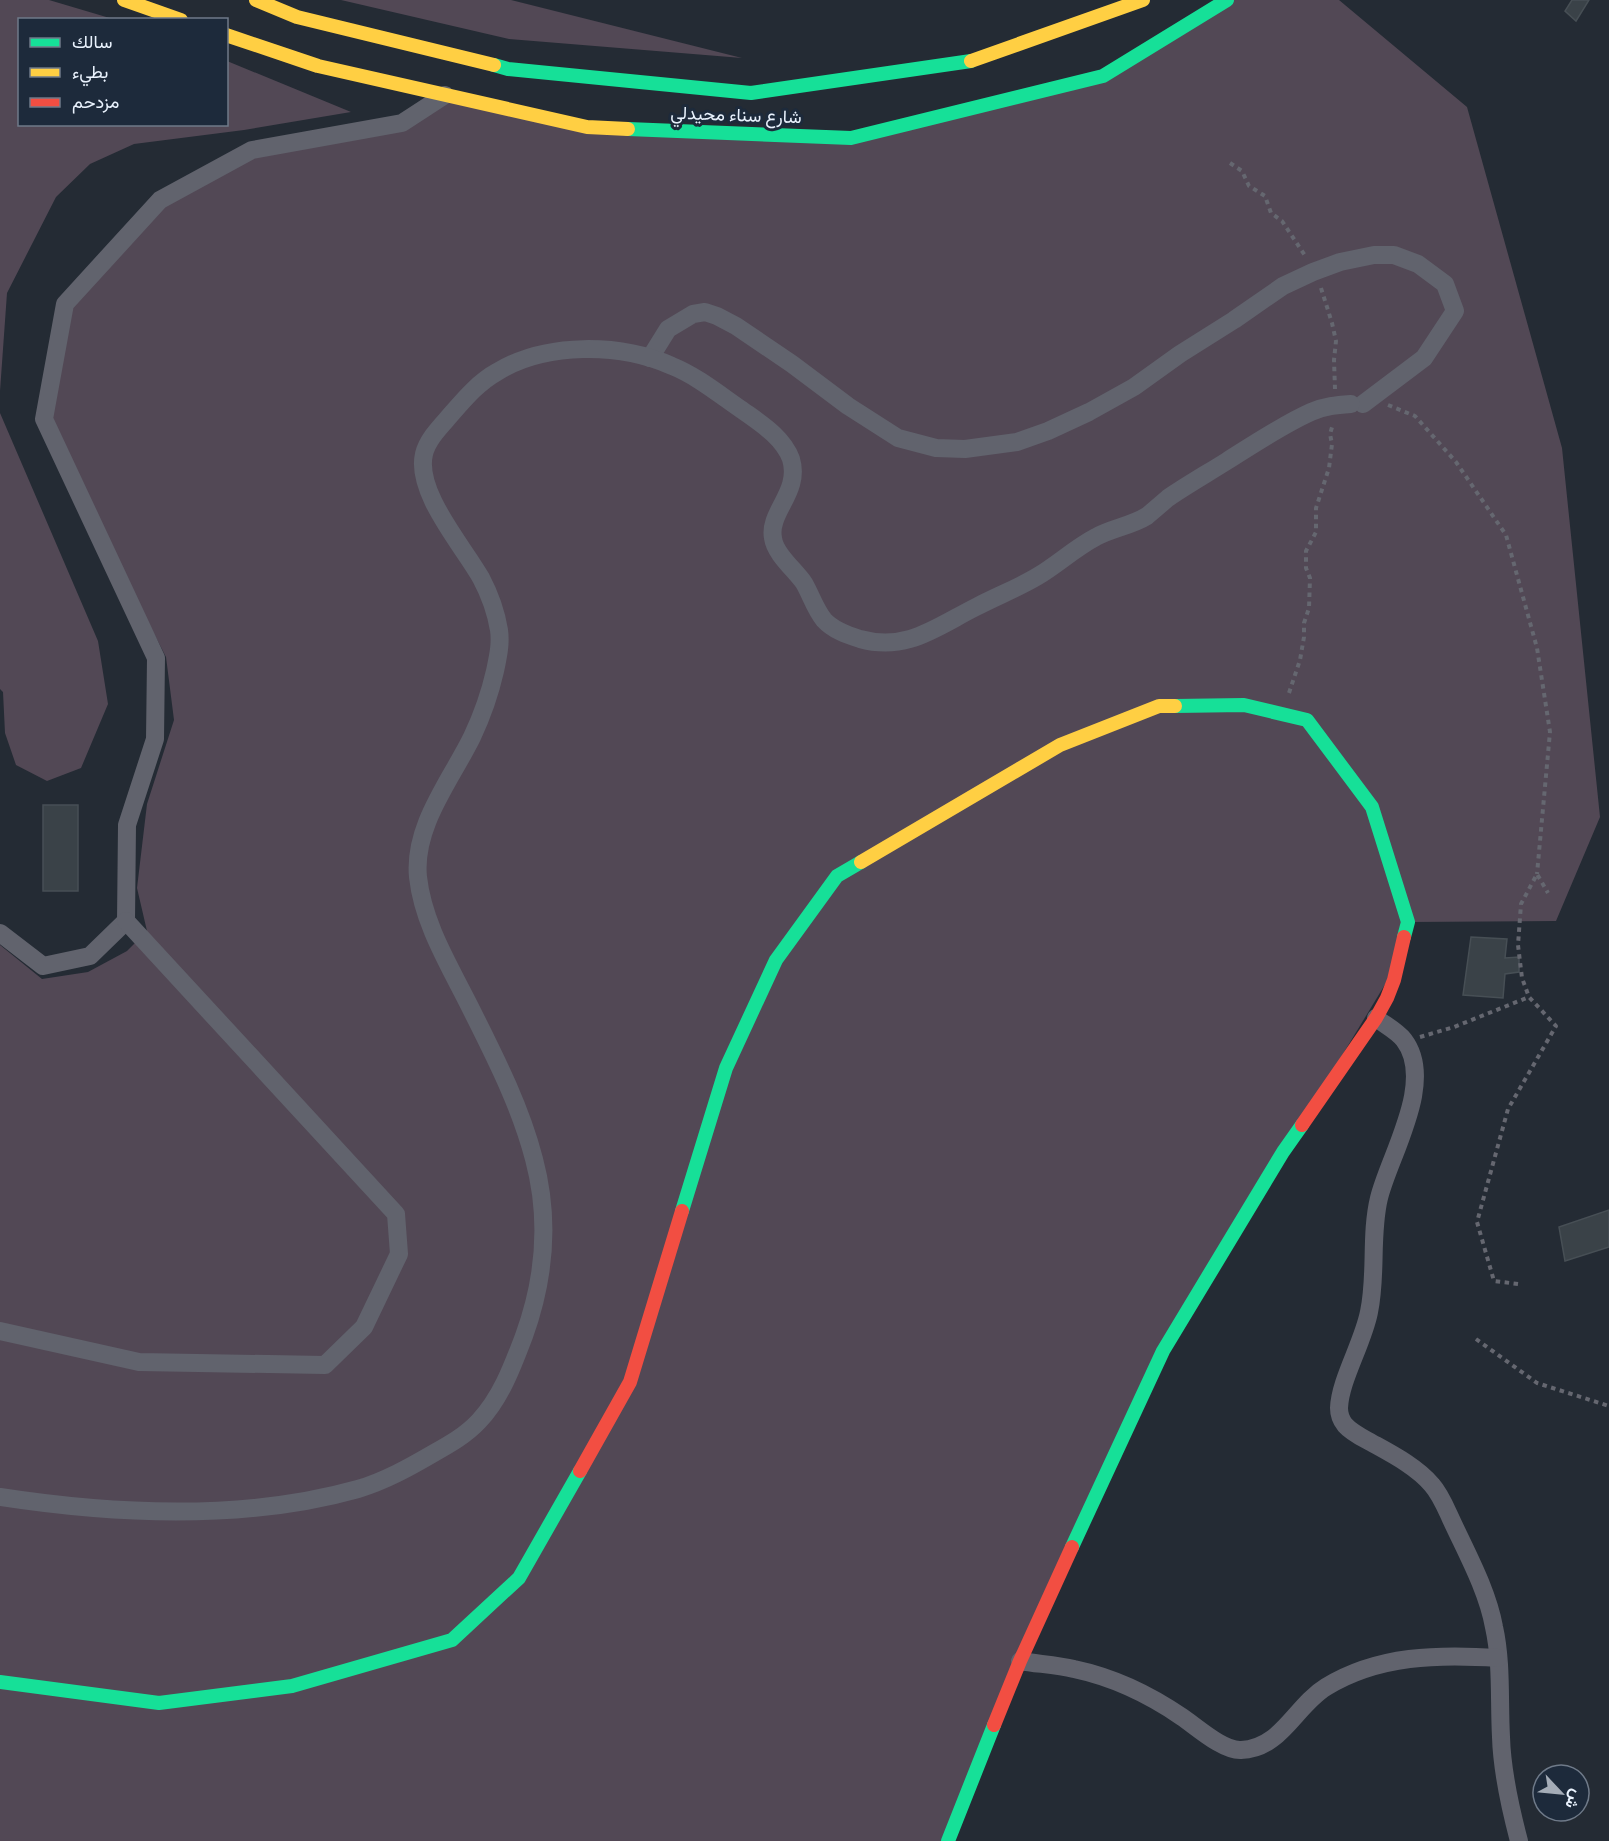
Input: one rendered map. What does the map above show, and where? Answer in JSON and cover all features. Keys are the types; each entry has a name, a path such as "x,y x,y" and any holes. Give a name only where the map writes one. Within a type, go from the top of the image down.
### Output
{"street":[{"path":"124,0 175,18"},
{"name":"شارع سناء محيدلي","path":"256,0 297,17 508,69 751,93 973,62 1143,0"},
{"name":"شارع سناء محيدلي","path":"228,36 318,66 587,127 851,138 1103,76 1227,0"},
{"path":"0,1331 139,1362 325,1365 364,1327 399,1254 396,1214 126,921 127,825 155,739 156,658 44,419 65,304 160,201 252,150 402,123 445,95"},
{"path":"0,1497 110,1510 229,1511 264,1508 358,1489 415,1464 453,1442 473,1428 487,1413 499,1393 526,1330 538,1291 544,1240 543,1201 524,1125 494,1056 441,951 428,919 417,869 426,826 475,730 492,685 498,657 500,638 492,603 482,580 436,507 424,472 423,457 428,445 443,423 479,384 499,370 525,359 555,352 585,350 610,351 650,358 674,366 700,382 771,431 784,446 791,459 793,473 791,487 773,528 772,537 777,548 805,586 819,614 828,624 850,636 866,641 895,644 951,622 1046,571 1097,536 1146,516 1171,496 1252,445 1314,410 1333,405 1357,404 1424,358 1455,310 1445,284 1418,264 1394,255 1374,255 1340,262 1283,286 1134,387 1089,412 1048,431 1017,441 965,449 936,448 898,438 848,406 736,326 705,312 693,314 669,329 650,358"},
{"path":"0,1682 159,1703 292,1686 452,1640 519,1578 630,1382 726,1068 776,960 837,876 1060,745 1159,706 1244,705 1306,720 1372,807 1408,922 1394,980 1376,1018 1283,1152 1163,1352 1020,1661 948,1841"},
{"path":"0,933 43,966 90,956 126,921"},
{"path":"1376,1018 1405,1041 1414,1065 1412,1100 1379,1198 1370,1312 1347,1378 1339,1408 1340,1418 1346,1426 1388,1452 1432,1485 1442,1499 1490,1607 1498,1658 1505,1782 1519,1841"},
{"path":"1020,1661 1074,1669 1101,1676 1138,1691 1177,1713 1226,1747 1239,1750 1257,1748 1271,1741 1303,1706 1323,1689 1346,1675 1382,1664 1419,1657 1498,1658"}],"path":[{"path":"1230,163 1242,171 1249,186 1265,196 1271,213 1282,220 1299,244 1325,298 1336,341 1334,422 1330,434 1332,444 1329,468 1316,508 1316,532 1306,551 1306,568 1310,578 1309,608 1304,622 1300,660 1289,693"},
{"path":"1357,404 1387,405 1415,416 1456,462 1506,535 1538,648 1550,732 1537,874 1521,904 1518,945 1522,978 1529,997 1556,1026 1508,1109 1477,1222 1494,1281 1518,1284"},
{"path":"1537,874 1548,893"},
{"path":"1405,1041 1454,1027 1529,997"},
{"path":"1476,1339 1537,1383 1609,1406"}],"shaded area":[{"path":"0,0 49,0 110,18 18,18 18,126 228,126 228,61 351,112 244,130 134,144 90,164 56,197 7,293 0,391"},
{"path":"341,0 511,0 742,58 509,39"},
{"path":"1227,0 1339,0 1467,107 1562,448 1600,817 1556,921 1408,922 1398,963 1163,1351 948,1841 0,1841 0,945 42,979 88,972 127,951 147,931 137,888 147,804 174,720 166,657 44,419 65,304 160,200 252,150 402,123 445,95 623,129 851,138 1103,76"},
{"path":"0,413 98,641 108,704 81,768 47,781 16,765 5,733 3,692 0,689"}],"building":[{"path":"1572,0 1589,0 1576,21 1565,11"},
{"path":"43,805 78,805 78,891 43,891"},
{"path":"1471,937 1507,939 1505,958 1519,957 1519,972 1505,974 1503,998 1463,995"},
{"path":"1609,1210 1609,1247 1565,1261 1559,1227"}],"traffic: fast":[{"path":"628,129 851,138 1103,76 1227,0"},
{"path":"494,65 508,69 751,93 971,61"},
{"path":"1175,706 1244,705 1307,720 1372,807 1408,922 1404,937"},
{"path":"682,1211 726,1068 776,960 837,876 861,862"},
{"path":"1072,1547 1163,1351 1283,1152 1302,1125"},
{"path":"0,1682 159,1703 292,1686 452,1640 519,1578 580,1471"},
{"path":"948,1841 994,1725"}],"traffic: slow":[{"path":"124,0 175,18"},
{"path":"256,0 297,17 494,65"},
{"path":"971,61 1143,0"},
{"path":"228,36 318,66 587,127 628,129"},
{"path":"861,862 1060,745 1159,706 1175,706"}],"traffic: jam":[{"path":"1302,1125 1376,1018 1387,998 1394,980 1404,937"},
{"path":"580,1471 630,1382 682,1211"},
{"path":"994,1725 1020,1661 1072,1547"}]}
